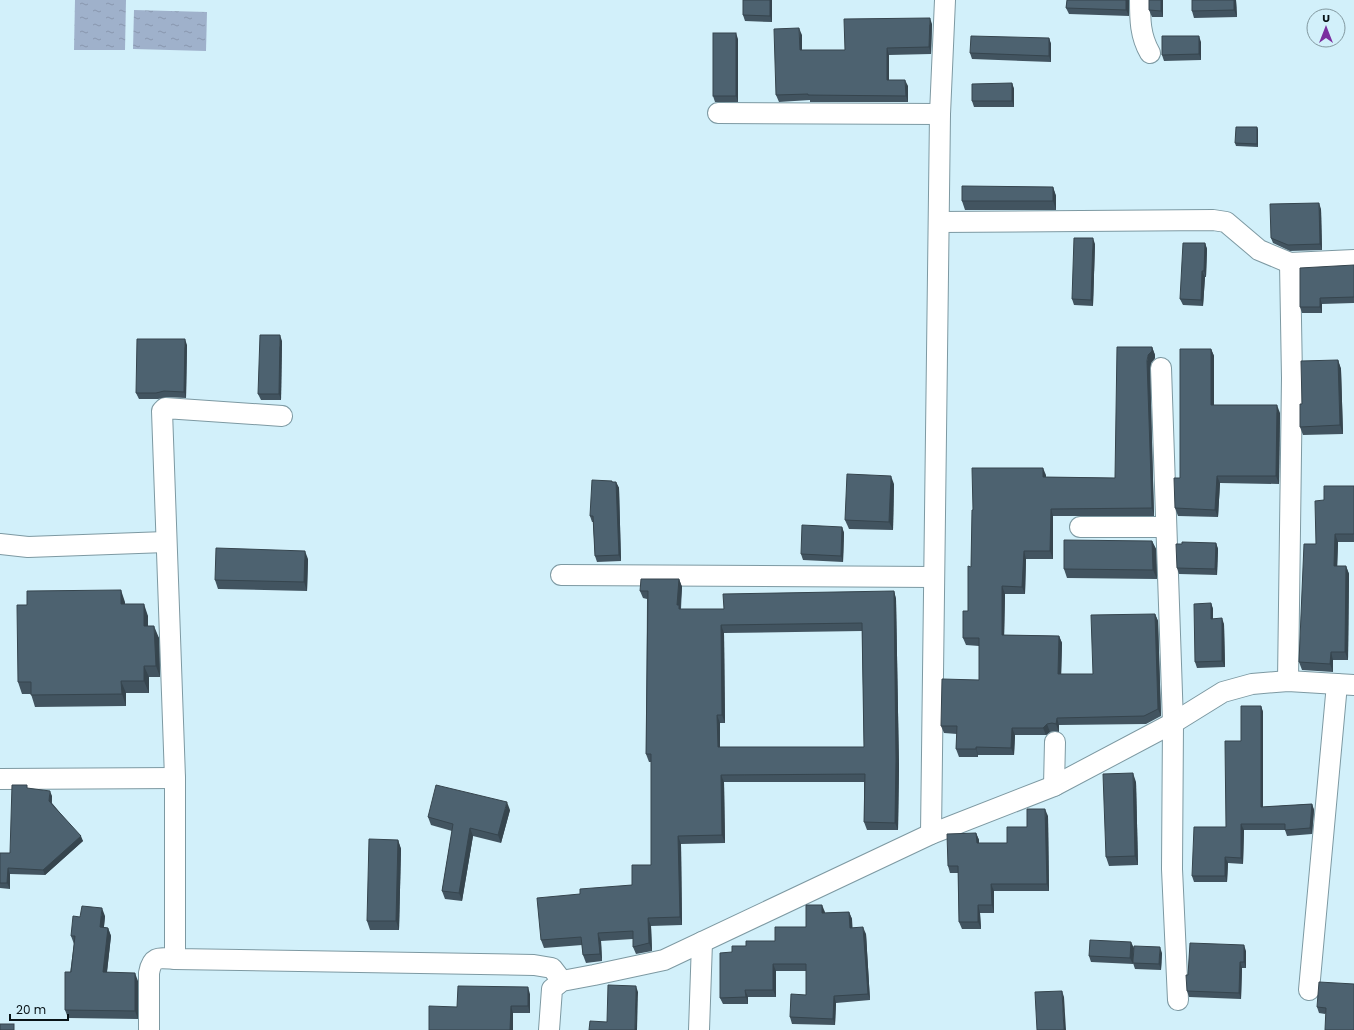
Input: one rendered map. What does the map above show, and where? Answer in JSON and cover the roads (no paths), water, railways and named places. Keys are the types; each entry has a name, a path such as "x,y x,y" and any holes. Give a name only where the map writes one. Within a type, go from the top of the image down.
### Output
{"street":[{"path":"931,834 940,114 945,0"},
{"path":"1140,0 1140,28 1150,52"},
{"path":"718,113 940,114"},
{"path":"939,222 1213,220 1226,222 1259,250 1290,263 1354,260"},
{"path":"1288,681 1292,378 1290,263"},
{"path":"1161,368 1173,723 1172,869 1178,1000"},
{"path":"175,959 175,778 162,411 165,408 282,416"},
{"path":"1080,527 1166,527"},
{"path":"0,544 28,547 166,542"},
{"path":"561,575 934,577"},
{"path":"548,1030 552,988 562,981 664,960 931,834 1054,786 1173,723 1223,692 1252,684 1288,681 1346,685 1309,990"},
{"path":"1054,786 1055,742"},
{"path":"0,779 175,778"},
{"path":"699,1030 702,942"},
{"path":"149,1030 150,965 154,960 160,958 534,965 552,968 562,981"}],"water":[{"path":"75,0 126,0 125,50 74,50"},
{"path":"134,10 207,12 206,51 133,49"}]}
